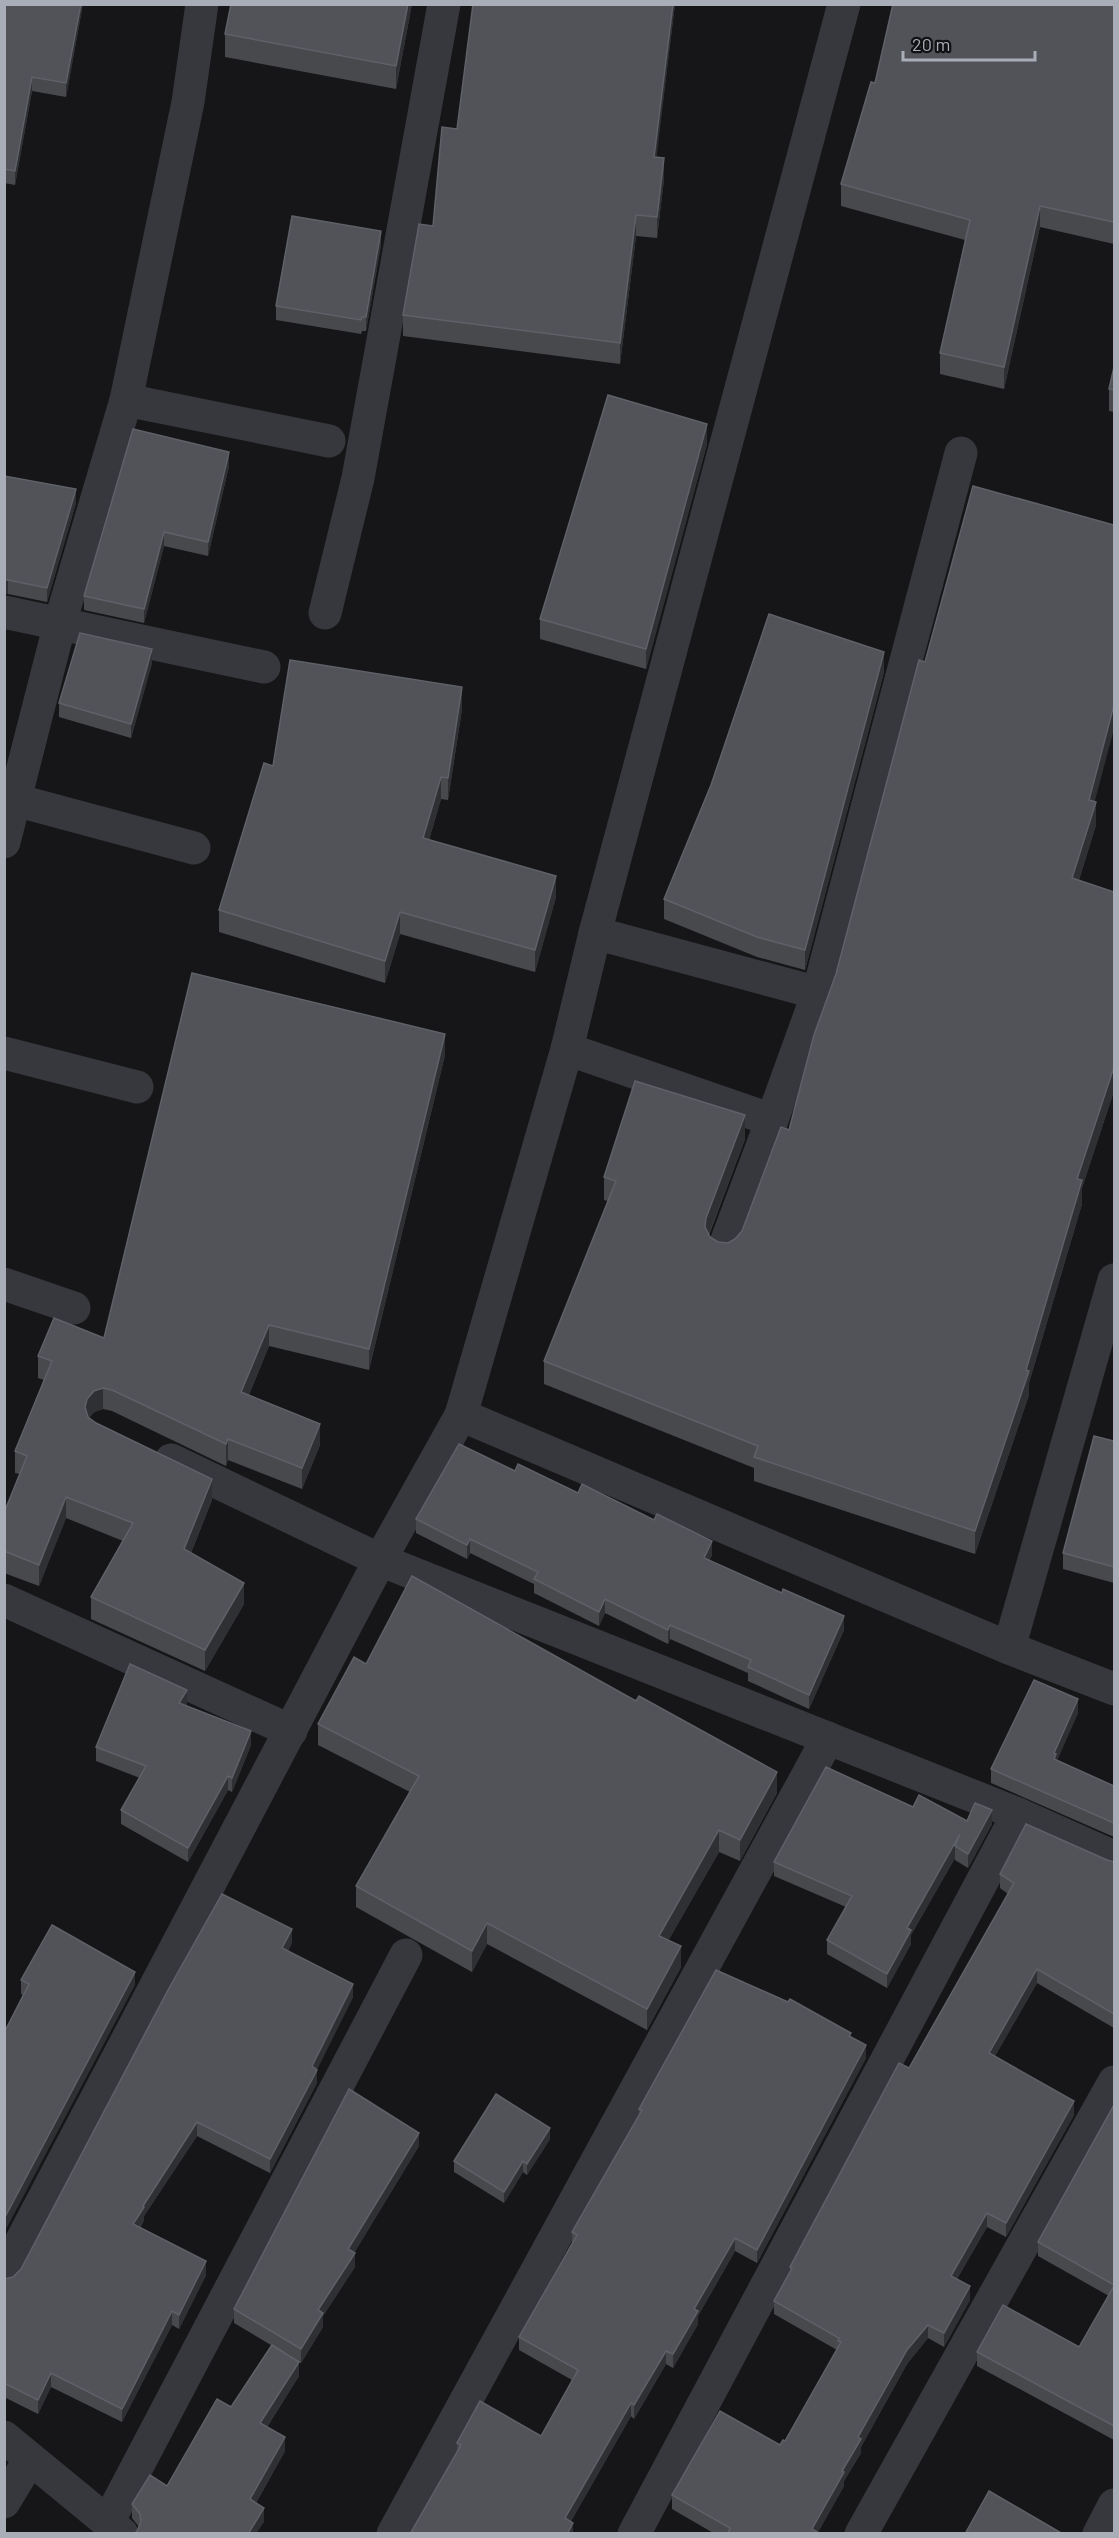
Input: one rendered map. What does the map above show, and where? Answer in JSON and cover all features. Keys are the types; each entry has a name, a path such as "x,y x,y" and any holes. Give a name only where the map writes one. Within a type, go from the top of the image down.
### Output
{"street":[{"path":"4,842 9,799 126,400 188,102 202,4"},
{"path":"325,613 358,478 444,4"},
{"path":"4,2274 380,1560 461,1415 567,1049 595,933 844,4"},
{"path":"126,400 328,441"},
{"path":"724,1248 818,993 961,453"},
{"path":"4,612 60,622 264,668"},
{"path":"9,799 194,848"},
{"path":"595,933 818,993"},
{"path":"567,1049 772,1120"},
{"path":"4,1053 137,1087"},
{"path":"1009,1648 1114,1280"},
{"path":"4,1284 74,1308"},
{"path":"461,1415 1009,1648 1114,1689"},
{"path":"146,1448 380,1560 1018,1814 1114,1857"},
{"path":"4,1600 291,1731"},
{"path":"393,2534 828,1738"},
{"path":"634,2534 1018,1814"},
{"path":"4,2437 115,2528 406,1955"},
{"path":"861,2534 1114,2082"},
{"path":"4,2502 30,2459"},
{"path":"1099,2534 1114,2505"}],"building":[{"path":"4,4 81,4 66,83 32,77 15,171 4,169"},
{"path":"231,4 408,4 396,66 225,34"},
{"path":"473,4 673,4 654,157 664,158 657,217 636,215 620,343 403,315 419,224 433,226 442,127 457,129"},
{"path":"893,4 1114,4 1114,222 1040,206 1004,367 940,353 970,220 841,184 871,82 875,83"},
{"path":"292,216 381,231 366,317 362,317 361,320 276,306"},
{"path":"1114,367 1114,390 1109,389"},
{"path":"608,395 707,424 646,649 540,619"},
{"path":"133,429 229,452 208,542 164,532 144,609 84,596"},
{"path":"4,476 76,489 47,588 4,580"},
{"path":"973,486 1114,525 1114,705 1089,800 1096,802 1072,878 1114,892 1114,1067 1077,1179 1082,1180 1026,1370 1029,1371 975,1531 754,1457 758,1446 544,1361 616,1181 604,1177 635,1081 745,1115 706,1218 705,1227 710,1237 718,1242 728,1243 742,1231 781,1127 789,1130 814,1035 836,974 919,660 925,662"},
{"path":"769,614 884,652 805,950 757,937 664,899 711,785"},
{"path":"80,633 152,649 131,724 59,703"},
{"path":"290,660 462,687 448,778 441,777 423,838 556,876 535,950 400,912 385,961 219,910 264,763 273,766"},
{"path":"192,973 445,1034 369,1349 269,1325 241,1392 320,1424 302,1468 228,1439 226,1444 112,1390 103,1388 94,1391 87,1399 85,1407 88,1417 96,1423 212,1479 184,1549 244,1583 205,1650 91,1597 133,1523 66,1497 39,1565 4,1551 4,1513 27,1456 15,1451 52,1361 38,1356 54,1318 104,1338"},
{"path":"1094,1436 1114,1441 1114,1567 1063,1553"},
{"path":"459,1444 515,1471 518,1464 578,1493 582,1484 654,1520 657,1514 712,1541 704,1558 782,1593 783,1589 844,1616 809,1695 748,1667 751,1660 670,1625 668,1630 605,1599 599,1612 534,1579 538,1572 470,1539 467,1545 416,1519"},
{"path":"412,1576 636,1701 639,1696 777,1772 740,1840 719,1830 659,1936 681,1946 647,2009 487,1923 472,1951 356,1886 419,1776 318,1724 354,1657 366,1664"},
{"path":"130,1664 187,1690 179,1703 251,1731 232,1778 228,1776 188,1848 121,1810 146,1766 96,1747"},
{"path":"1034,1680 1078,1699 1054,1753 1056,1754 1054,1759 1114,1786 1114,1823 991,1769"},
{"path":"826,1767 913,1807 919,1795 967,1821 975,1803 992,1810 968,1854 955,1846 960,1834 907,1928 911,1930 887,1974 827,1940 852,1896 774,1862"},
{"path":"1026,1824 1114,1862 1114,2014 1037,1969 989,2053 1074,2101 1006,2223 987,2213 951,2276 970,2286 944,2333 928,2325 907,2350 858,2437 861,2439 812,2529 817,2532 816,2534 728,2534 730,2528 672,2495 720,2411 780,2445 783,2440 785,2441 841,2342 838,2341 839,2338 774,2301 899,2063 909,2068 1014,1883 1000,1874"},
{"path":"222,1894 292,1929 282,1948 353,1984 312,2066 317,2070 270,2159 197,2122 133,2224 206,2261 179,2315 172,2311 122,2409 51,2373 38,2400 4,2383 4,2279 13,2277 21,2269 168,1990"},
{"path":"52,1925 135,1972 4,2219 4,2033 29,1984 21,1980"},
{"path":"716,1970 788,2002 790,1999 851,2033 849,2036 866,2045 757,2250 735,2238 694,2309 698,2311 673,2354 666,2351 634,2405 631,2403 565,2518 573,2523 567,2534 410,2534 461,2445 457,2443 480,2401 541,2436 578,2370 519,2337 577,2235 572,2232 642,2110 639,2109"},
{"path":"349,2089 419,2133 348,2249 355,2253 318,2310 323,2313 301,2349 234,2309"},
{"path":"496,2094 550,2128 527,2164 523,2161 504,2192 454,2161"},
{"path":"1114,2105 1114,2285 1038,2242"},
{"path":"1114,2286 1114,2426 977,2352 1003,2305 1079,2347"},
{"path":"272,2345 299,2362 260,2423 285,2437 250,2499 264,2508 248,2534 134,2534 141,2522 140,2514 132,2504 150,2475 167,2486 217,2399 231,2407"},
{"path":"989,2491 1063,2534 965,2534"}]}
